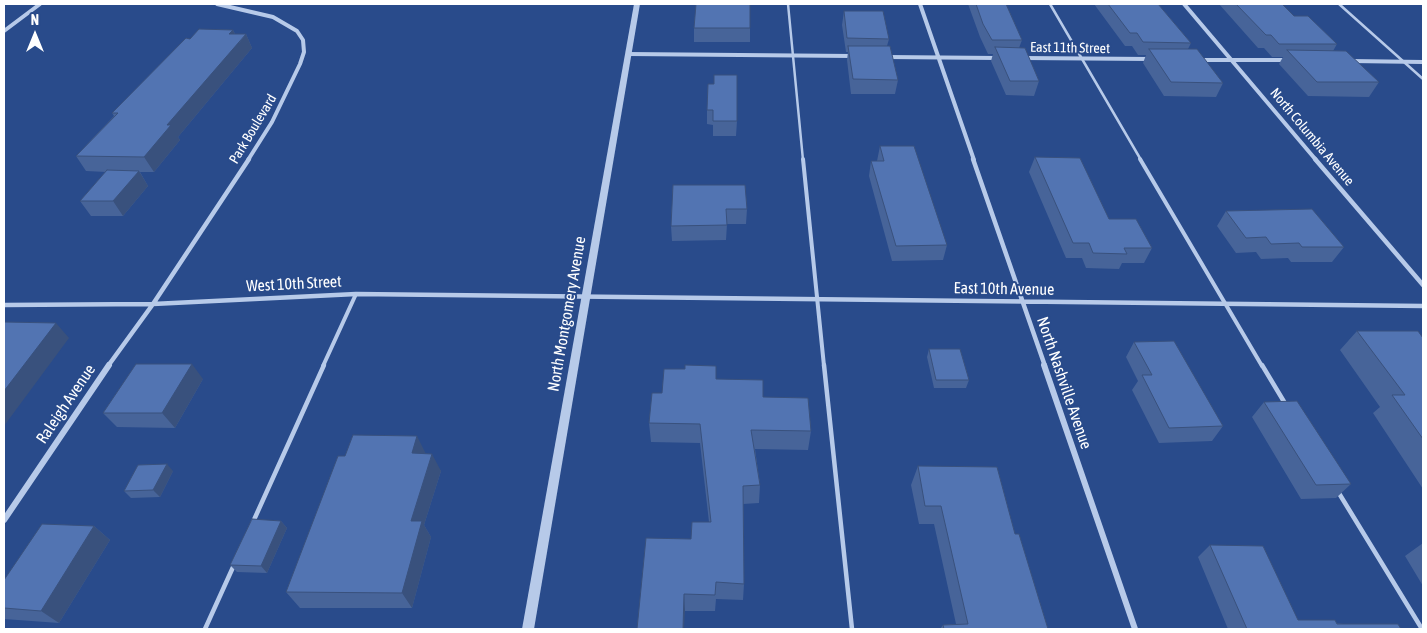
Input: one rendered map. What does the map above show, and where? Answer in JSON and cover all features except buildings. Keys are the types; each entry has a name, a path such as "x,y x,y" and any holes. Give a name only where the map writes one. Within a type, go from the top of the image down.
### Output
{"street":[{"path":"4,31 40,4"},
{"name":"Park Boulevard","path":"153,304 272,122 294,78 304,52 303,40 297,30 286,23 273,17 217,4"},
{"name":"North Montgomery Avenue","path":"528,629 637,4"},
{"name":"North Nashville Avenue","path":"920,4 1135,629"},
{"name":"North Columbia Avenue","path":"1184,4 1423,285"},
{"path":"628,54 860,56"},
{"path":"879,57 1005,58"},
{"name":"East 11th Street","path":"1015,58 1152,60"},
{"path":"1192,60 1289,60"},
{"path":"1346,61 1423,62"},
{"name":"West 10th Street","path":"4,305 153,304 356,294 585,298"},
{"name":"East 10th Avenue","path":"585,298 1423,306"},
{"name":"Raleigh Avenue","path":"4,520 102,375 153,304"}],"lane":[{"path":"788,4 852,629"},
{"path":"1050,4 1287,408"},
{"path":"1339,4 1423,79"},
{"path":"250,530 356,294"},
{"path":"1334,484 1422,629"},
{"path":"205,629 237,557"}]}
